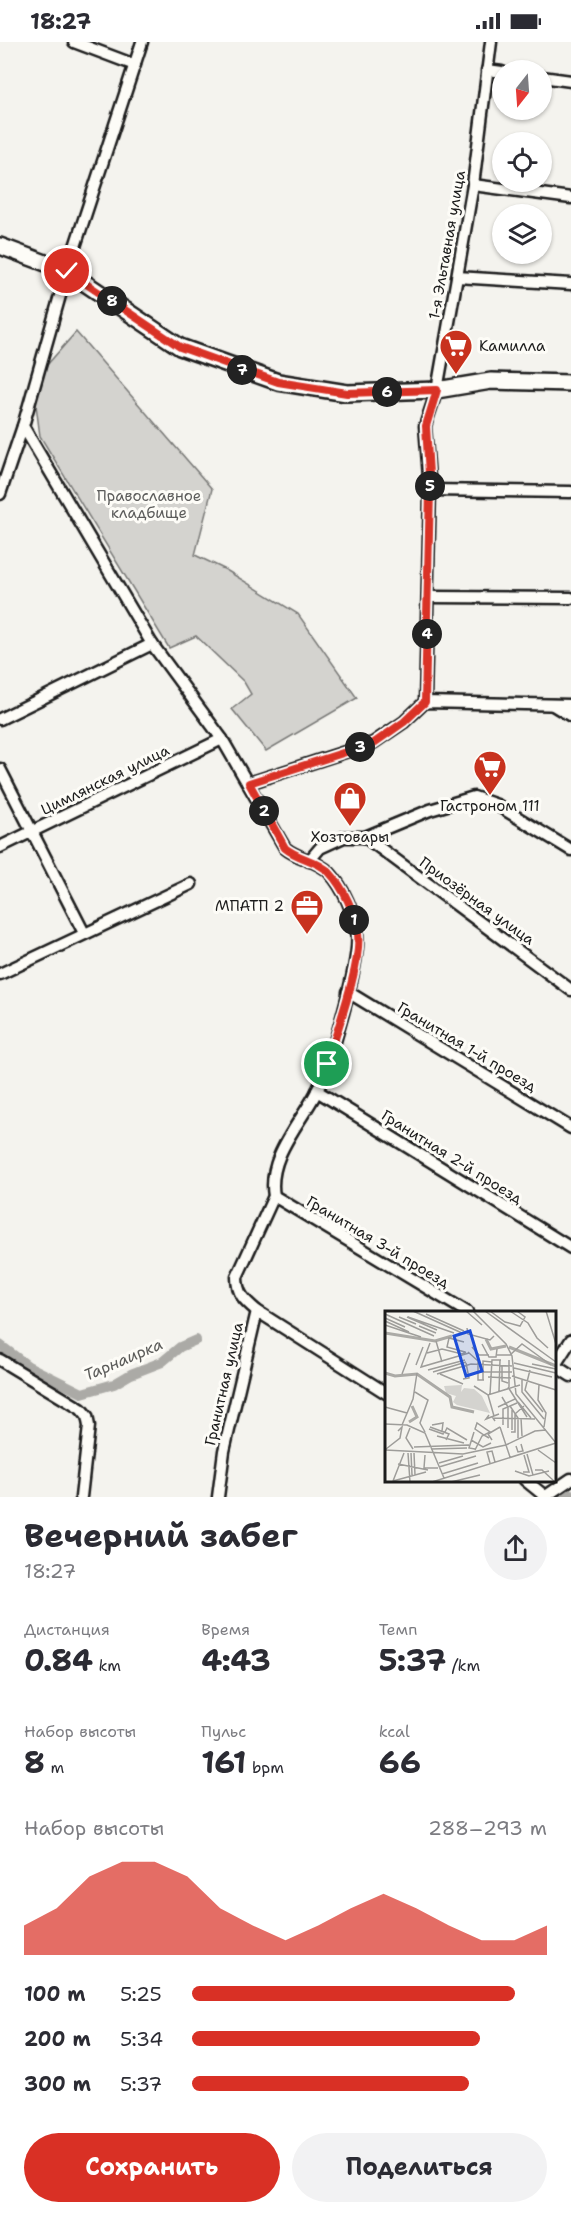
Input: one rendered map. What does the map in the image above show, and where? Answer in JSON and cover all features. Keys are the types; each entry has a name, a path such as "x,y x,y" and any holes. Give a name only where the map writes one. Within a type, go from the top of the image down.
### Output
{"street":[{"path":"74,42 135,64"},
{"path":"0,494 23,426 67,271 142,42"},
{"name":"1-я Эльтавная улица","path":"425,702 430,490 426,426 437,390 458,277 473,185 491,42"},
{"path":"487,70 492,71"},
{"path":"552,78 571,81"},
{"path":"473,185 571,198"},
{"path":"0,246 67,271 180,347 278,382 347,393 437,390 491,381 571,383"},
{"path":"458,277 571,284"},
{"name":"Гранитная улица","path":"23,426 152,644 222,739 285,848 328,872 344,893 358,936 355,964 327,1064 317,1091 280,1156 272,1183 274,1197 237,1277 237,1290 242,1299 256,1311 224,1451 218,1497"},
{"path":"430,490 571,492"},
{"path":"428,597 571,598"},
{"path":"0,719 152,644"},
{"path":"249,783 374,743 404,722 425,702 571,705"},
{"path":"553,705 571,716"},
{"name":"Цимлянская улица","path":"0,847 222,739"},
{"path":"0,769 84,933"},
{"path":"309,861 320,848 344,837 365,837 430,810 474,797 498,805 571,850"},
{"name":"Приозёрная улица","path":"365,837 571,990"},
{"path":"0,974 191,884"},
{"name":"Гранитная 1-й проезд","path":"348,992 571,1128"},
{"name":"Гранитная 2-й проезд","path":"317,1091 571,1248"},
{"name":"Гранитная 3-й проезд","path":"274,1197 465,1311"},
{"path":"256,1311 385,1392"},
{"path":"556,1363 571,1340"},
{"path":"0,1360 81,1409 87,1416 89,1426 81,1497"},
{"path":"556,1366 571,1376"},
{"path":"530,1483 546,1497 571,1479"}],"green space":[{"name":"Православное кладбище","path":"76,332 212,489 195,555 226,570 298,614 357,698 266,751 232,709 251,694 244,682 196,636 169,648 40,436 35,397 47,365"}],"waterway":[{"name":"Тарнаирка","path":"0,1345 28,1366 82,1393 114,1384 131,1374 162,1362 180,1347 196,1340"},
{"path":"564,1497 571,1494"}],"place":[{"name":"Камилла","path":"456,375"},
{"name":"Гастроном 111","path":"490,796"},
{"name":"Хозтовары","path":"350,827"},
{"name":"МПАТП 2","path":"307,935"}],"route":[{"path":"67,271 180,347 278,382 347,393 437,390 426,426 430,490 425,702 404,722 374,743 249,783 285,848 328,872 344,893 353,915 358,936 355,964 327,1064"}]}
